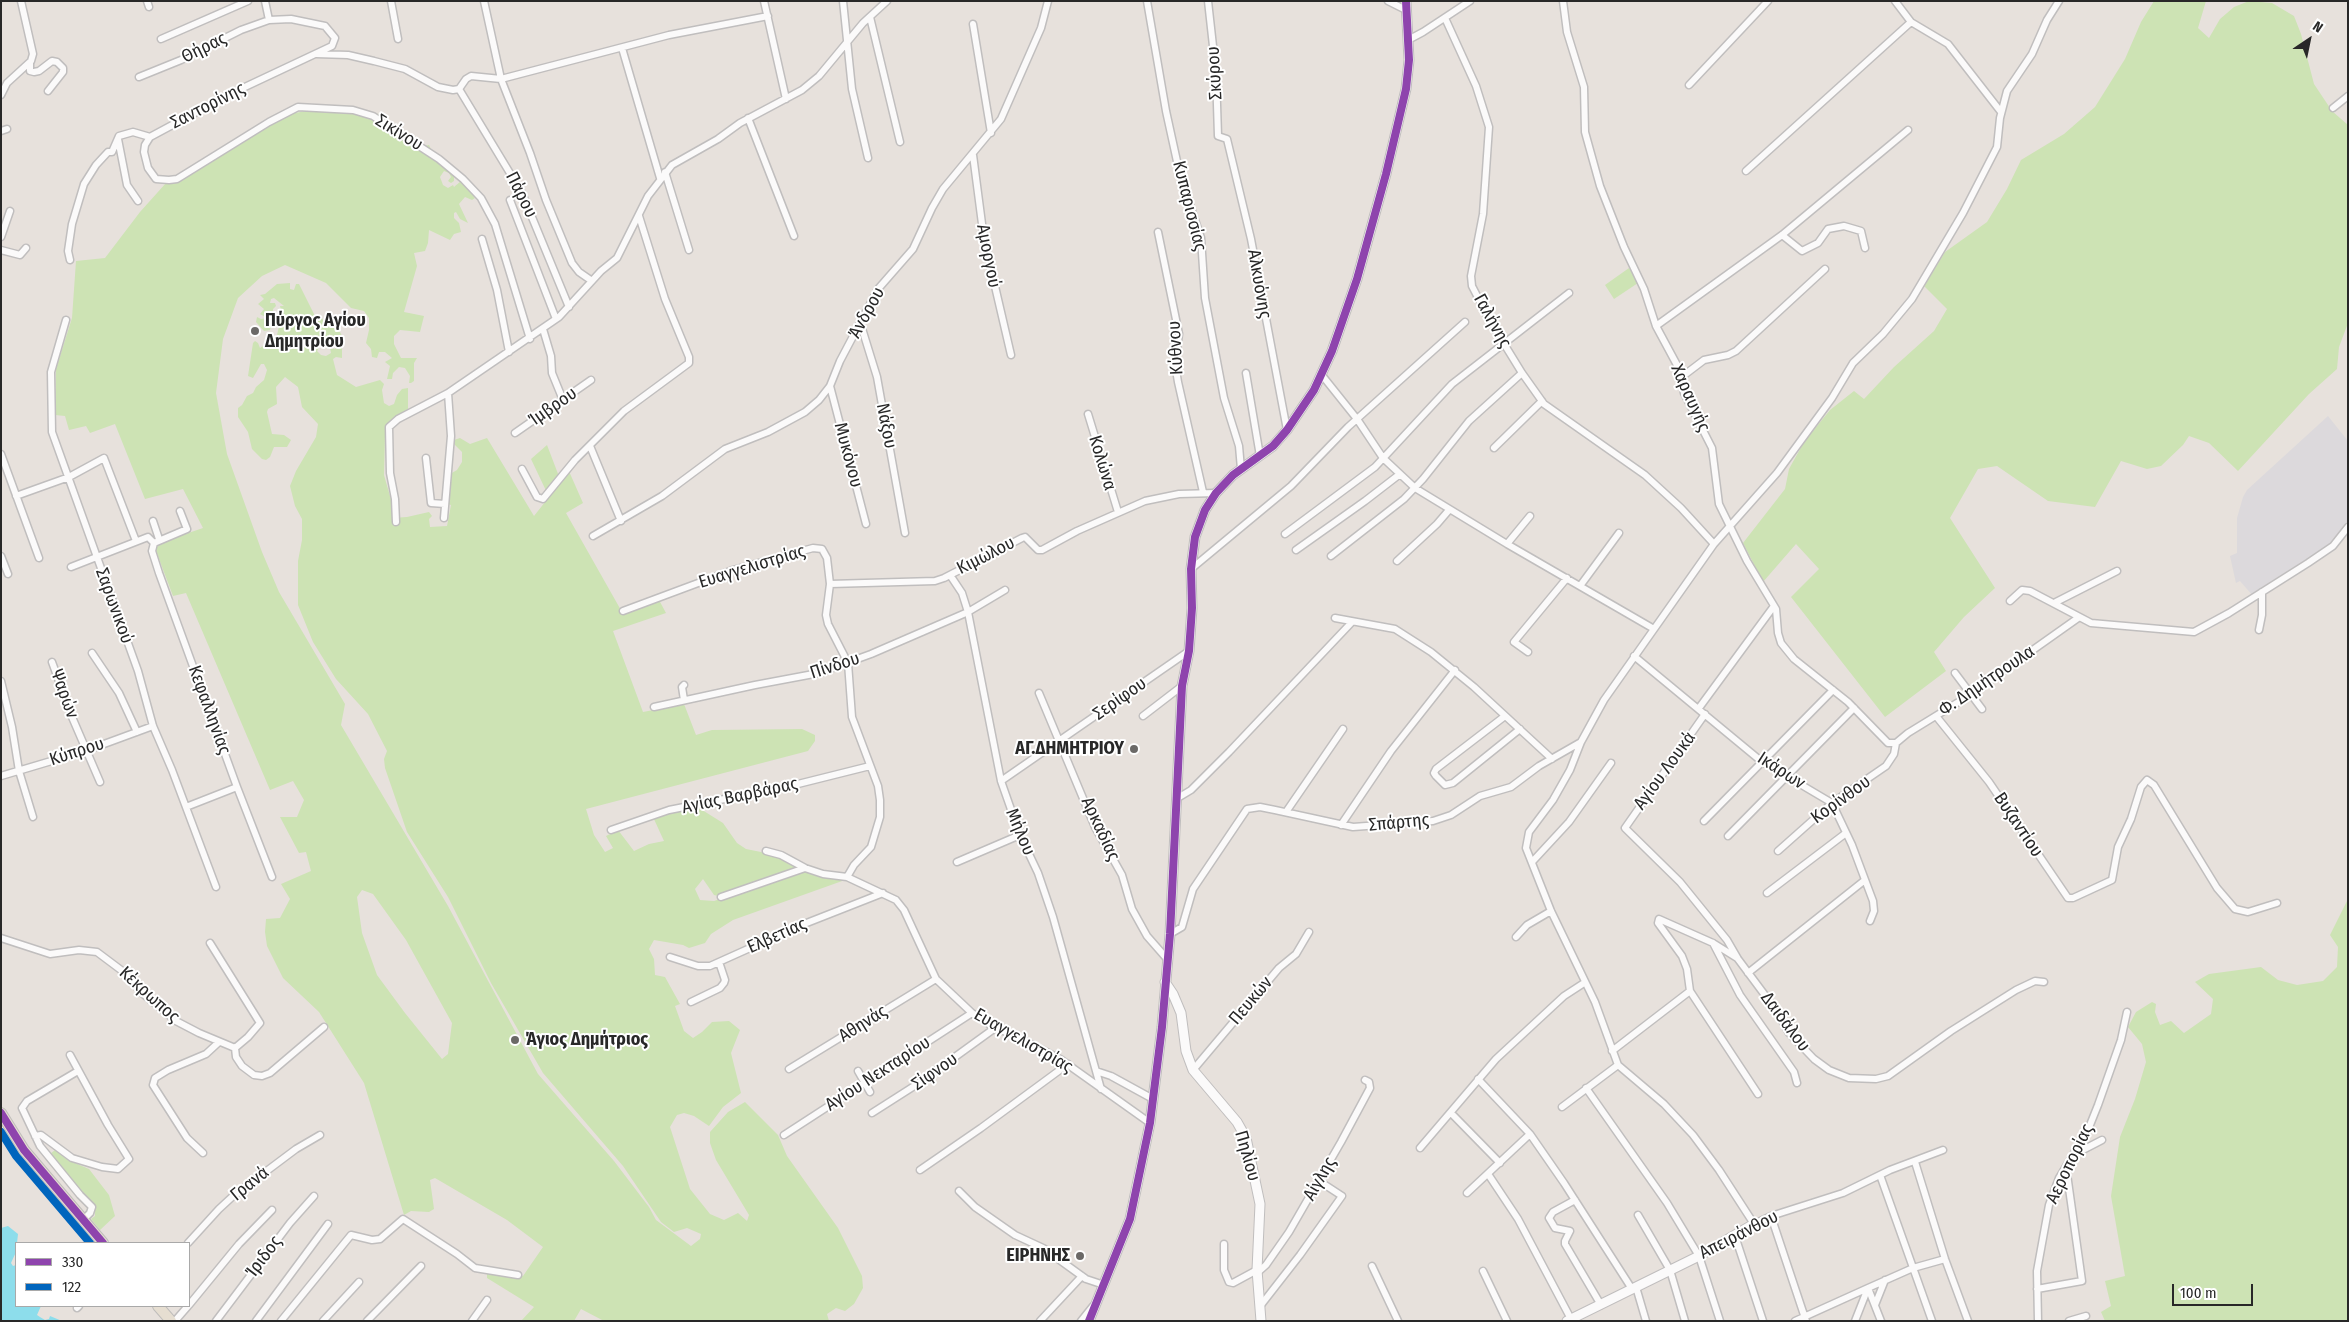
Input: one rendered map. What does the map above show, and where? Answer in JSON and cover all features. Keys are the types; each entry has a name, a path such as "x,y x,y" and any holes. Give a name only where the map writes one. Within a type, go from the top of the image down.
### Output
{"main road":[{"path":"1,1113 19,1143 102,1242"},
{"path":"159,1307 171,1321"}],"street":[{"path":"21,1 34,50 30,71 39,71 52,61 57,62 63,68 63,72 48,91"},
{"path":"161,39 248,1"},
{"path":"265,1 269,20"},
{"path":"391,1 398,39"},
{"path":"484,1 501,79 564,248 574,266 592,281"},
{"path":"764,1 786,99"},
{"path":"843,1 852,89 868,158"},
{"path":"396,522 395,499 390,474 389,427 398,419 448,393 543,330 556,319 620,255 660,178 672,165 718,139 748,118 802,90 819,76 870,16 887,1"},
{"name":"Άνδρου","path":"593,536 662,496 724,449 768,432 805,412 830,386 878,289 914,249 932,208 943,189 1001,119 1041,28 1048,1"},
{"name":"Κυπαρισσίας","path":"1147,1 1161,85 1180,175 1201,238 1205,298 1224,398 1239,446 1241,469"},
{"name":"Σκύρου","path":"1208,1 1216,73 1218,136 1227,139"},
{"path":"1089,1321 1130,1219 1150,1123 1162,1028 1170,934 1182,686 1189,651 1192,608 1191,569 1195,537 1205,510 1216,493 1241,469 1273,446 1286,430 1314,390 1332,351 1356,280 1386,174 1408,76 1406,6 1388,1"},
{"path":"1408,40 1470,1"},
{"name":"Χαραυγής","path":"1563,1 1567,32 1583,82 1583,118 1595,167 1624,247 1644,289 1656,326 1676,365 1679,379 1694,414 1712,448 1719,504 1747,561 1774,606 1778,633 1786,651 1854,708 1888,743 1896,743"},
{"path":"1688,85 1768,1"},
{"path":"1895,1 1912,22 1948,44 2001,112"},
{"path":"1754,1224 1719,1170 1693,1135 1664,1104 1618,1065 1598,1009 1551,911 1526,848 1529,832 1553,800 1570,770 1593,718 1634,656 1714,544 1777,473 1832,398 1853,363 1883,334 1912,299 1963,213 1997,148 2001,112 2007,91 2032,54 2047,20 2059,1"},
{"path":"313,54 348,55 374,61 405,69 438,87 459,89 470,76 501,79 669,36 768,16"},
{"path":"870,16 900,142"},
{"name":"Γαλήνης","path":"1445,18 1476,86 1489,127 1483,214 1471,276 1472,286 1503,342 1542,401 1566,421 1645,475 1681,508 1714,544"},
{"name":"Σαντορίνης","path":"118,138 122,133 133,132 150,137 230,94 332,46 335,38 325,26 291,19 269,20"},
{"name":"Θήρας","path":"139,77 181,60 241,30 269,20"},
{"path":"1746,171 1912,22"},
{"path":"973,24 991,133"},
{"path":"622,48 660,178"},
{"path":"1,95 7,83 31,61"},
{"name":"Πάρου","path":"459,89 522,193 569,307"},
{"path":"2334,108 2348,96"},
{"name":"Σικίνου","path":"150,137 145,145 144,152 148,168 156,179 170,180 177,178 269,122 298,107 344,109 373,116 439,159 482,198 494,224 530,338"},
{"path":"748,118 794,236"},
{"path":"1656,326 1782,235 1908,130"},
{"path":"118,138 127,185 138,200"},
{"path":"70,260 68,251 72,224 84,184 96,165 108,152 112,152 118,138"},
{"name":"Αλκυόνης","path":"1227,139 1251,239 1286,430"},
{"name":"Αμοργού","path":"973,155 984,239 1011,355"},
{"path":"666,172 689,250"},
{"path":"510,200 556,319"},
{"path":"1,237 10,211"},
{"path":"522,470 538,498 543,500 575,460 624,411 689,364 689,357 665,299 639,216"},
{"path":"1782,235 1802,251 1818,243 1828,229 1844,226 1861,231 1865,248"},
{"name":"Κύθνου","path":"1158,232 1179,334 1175,364 1178,382 1203,492"},
{"path":"482,239 497,290 509,352"},
{"path":"1,250 20,255 26,248"},
{"path":"1679,379 1704,360 1728,356 1736,351 1825,269"},
{"path":"1285,534 1375,467 1452,384 1503,342 1569,293"},
{"name":"Σαρωνικού","path":"66,320 51,372 51,420 56,443 138,671 153,726 216,887"},
{"name":"Νάξου","path":"860,322 877,377 905,532"},
{"path":"1191,569 1291,486 1357,419 1464,322"},
{"path":"543,330 551,356 552,373 563,400"},
{"path":"1246,373 1260,456"},
{"path":"1331,556 1415,488 1469,421 1522,373"},
{"path":"1321,374 1357,419 1383,458 1415,488 1449,510 1654,629"},
{"name":"Ίμβρου","path":"515,433 591,380"},
{"name":"Μυκόνου","path":"830,386 866,524"},
{"path":"444,518 452,436 448,393"},
{"path":"1494,448 1542,401"},
{"name":"Κολώνα","path":"1088,414 1118,512"},
{"path":"590,446 621,520"},
{"path":"1,454 39,558"},
{"path":"16,496 69,477 104,458 136,541"},
{"path":"426,458 431,503 445,504"},
{"path":"1296,550 1400,474"},
{"name":"Κιμώλου","path":"830,584 935,580 950,575 1025,537 1038,550 1042,550 1077,531 1145,501 1179,494 1216,493"},
{"path":"1397,561 1437,524 1449,510"},
{"path":"71,567 136,541 148,538 157,541 187,529 180,511"},
{"path":"1507,544 1530,516"},
{"name":"Κεφαλληνίας","path":"153,521 157,541 152,550 159,573 272,877"},
{"path":"2010,601 2022,590 2030,591 2056,602 2078,618 2091,623 2194,632 2262,592 2333,546 2348,527"},
{"path":"1580,586 1619,532"},
{"name":"Ευαγγελιστρίας","path":"623,611 733,570 813,548 819,548 825,552 830,584 826,615 828,624 848,663 852,717 878,786 880,817 871,847 854,865 847,877 896,900 904,910 936,979 972,1013 995,1028 1032,1043 1068,1064 1150,1123"},
{"path":"1,556 8,574"},
{"path":"2056,602 2117,571"},
{"name":"Μήλου","path":"950,575 962,593 968,612 1001,781 1020,835 1038,873 1053,917 1101,1089"},
{"path":"1528,652 1514,642 1567,578"},
{"name":"Πίνδου","path":"654,707 819,673 848,663 968,612 1005,590"},
{"path":"2259,630 2262,615 2262,592"},
{"path":"1698,708 1774,606"},
{"path":"1335,618 1395,629 1431,652 1455,670 1552,759"},
{"name":"Φ. Δημήτρουλα","path":"1896,743 2078,618"},
{"path":"1176,799 1190,790 1229,752 1352,622"},
{"name":"Σερίφου","path":"1001,781 1189,651"},
{"path":"92,653 119,694 136,732"},
{"name":"Ικάρων","path":"1634,656 1761,761 1832,803"},
{"name":"Ψαρών","path":"52,662 85,751 100,782"},
{"path":"1341,825 1391,752 1455,670"},
{"path":"1955,673 1982,710"},
{"path":"1,681 12,726 19,771 33,817"},
{"path":"684,685 682,687 684,700"},
{"path":"1143,716 1182,686"},
{"path":"1704,821 1833,690"},
{"name":"Αρκαδίας","path":"1039,693 1095,826 1122,875 1138,923 1168,960"},
{"path":"1728,836 1854,708"},
{"name":"Αγίου Λουκά","path":"1625,828 1706,714"},
{"path":"1505,716 1436,769 1434,773 1444,785 1454,783 1520,729"},
{"name":"Βυζαντίου","path":"1936,716 1989,782 2068,898 2073,898 2112,880 2118,847 2131,819 2141,787 2147,780 2154,785 2217,888 2235,909 2248,912 2277,903"},
{"name":"Κύπρου","path":"1,776 85,751 153,726"},
{"path":"1286,812 1342,729"},
{"name":"Σπάρτης","path":"1170,934 1182,927 1194,889 1246,809 1260,807 1353,827 1424,822 1442,818 1461,810 1480,796 1511,788 1552,759 1581,742"},
{"name":"Κορίνθου","path":"1778,851 1832,803 1886,766 1894,754 1896,743"},
{"path":"1532,862 1569,822 1611,763"},
{"name":"Αγίας Βαρβάρας","path":"612,830 669,810 790,786 870,766"},
{"path":"186,807 237,787"},
{"path":"1832,803 1846,832 1873,901 1874,911 1870,921"},
{"name":"Δαιδάλου","path":"1625,828 1680,882 1728,940 1738,959 1776,1010 1789,1034 1804,1051 1840,1076 1867,1080 1888,1076 1951,1031 2016,990 2035,981 2044,982"},
{"path":"1768,893 1846,832"},
{"path":"957,862 1020,835"},
{"path":"766,851 781,855 805,868 823,874 847,877"},
{"path":"721,897 805,868"},
{"path":"1748,972 1865,880"},
{"name":"Ελβετίας","path":"670,957 698,966 710,966 799,926 883,893"},
{"path":"1516,937 1527,925 1551,911"},
{"path":"1738,959 1713,943 1659,919 1658,923 1682,956 1687,969 1690,991 1758,1094"},
{"name":"Πευκών","path":"1193,1070 1279,968 1296,954 1308,932"},
{"name":"Κέκρωπος","path":"1,938 50,954 79,950 97,952 121,970 142,992 176,1021 234,1048"},
{"path":"210,943 260,1023 248,1037 234,1048 236,1057 242,1066 254,1075 262,1076 270,1073 293,1056 324,1027"},
{"path":"1713,943 1740,995 1794,1072 1797,1083"},
{"path":"691,1002 720,988 724,983 725,980 719,962"},
{"name":"Αθηνάς","path":"790,1069 936,979"},
{"name":"Πηλίου","path":"1165,982 1173,994 1181,1013 1186,1051 1193,1070 1237,1122 1246,1138 1260,1204 1257,1272 1261,1321"},
{"path":"1420,1148 1478,1079 1516,1040 1564,996 1584,983"},
{"path":"1612,1051 1690,991"},
{"name":"Αεροπορίας","path":"2038,1321 2037,1271 2049,1205 2066,1167 2088,1130 2121,1040 2127,1012"},
{"name":"Αγίου Νεκταρίου","path":"784,1135 972,1013"},
{"name":"Σίφνου","path":"872,1113 919,1084 995,1028"},
{"path":"203,1153 187,1138 153,1085 155,1078 168,1070 206,1054 219,1042"},
{"path":"35,1136 42,1135 72,1158 86,1163 118,1169 129,1159 128,1154 108,1125 70,1055"},
{"path":"920,1170 1068,1064"},
{"path":"1562,1107 1618,1065"},
{"path":"1096,1070 1111,1076 1152,1099"},
{"path":"78,1071 23,1104 22,1110 35,1136 80,1195 92,1207 90,1213 83,1220"},
{"path":"858,1071 870,1092"},
{"path":"1478,1079 1530,1134 1634,1288 1646,1321"},
{"name":"Αίγλης","path":"1257,1272 1266,1265 1281,1243 1319,1181 1370,1088 1369,1082 1365,1080"},
{"path":"1586,1088 1667,1203 1699,1256 1720,1321"},
{"path":"1451,1112 1500,1163"},
{"name":"Γρανά","path":"189,1242 232,1197 296,1149 320,1134"},
{"path":"1467,1193 1530,1134"},
{"path":"2074,1155 2102,1140"},
{"name":"Απειράνθου","path":"1575,1319 1699,1256 1770,1216 1843,1193 1880,1175 1943,1150"},
{"path":"1914,1162 1945,1259 1968,1321"},
{"path":"2037,1289 2082,1281 2066,1167"},
{"path":"1488,1174 1518,1219 1575,1319"},
{"path":"1880,1175 1932,1321"},
{"path":"1261,1305 1342,1196 1319,1181"},
{"path":"959,1192 984,1214 1015,1235 1043,1248 1082,1276 1104,1285"},
{"name":"Ίριδος","path":"216,1321 290,1223 314,1196"},
{"path":"1575,1200 1553,1212 1549,1218 1555,1228 1570,1231 1564,1241 1565,1244 1601,1305"},
{"path":"190,1303 272,1210"},
{"path":"1638,1215 1670,1270 1685,1321"},
{"path":"1770,1216 1805,1319"},
{"path":"281,1321 352,1235 372,1240 380,1239 403,1219 475,1268 518,1275"},
{"path":"256,1321 328,1224"},
{"path":"1735,1236 1763,1321"},
{"path":"1224,1244 1224,1270 1229,1282 1232,1283 1257,1272"},
{"path":"1795,1321 1805,1319 1884,1280 1913,1268 1945,1259"},
{"path":"367,1321 421,1266"},
{"path":"1372,1266 1398,1321"},
{"path":"1483,1271 1507,1321"},
{"path":"1040,1321 1082,1276"},
{"path":"1875,1305 1884,1280"},
{"path":"323,1321 359,1282"},
{"path":"1868,1288 1879,1319"},
{"path":"1855,1321 1868,1288"},
{"path":"1855,1294 1861,1305"},
{"path":"472,1321 487,1300"},
{"path":"1081,1321 1095,1304"},
{"path":"175,1321 186,1307"},
{"path":"2069,1321 2086,1316"}],"shaded area":[{"path":"2328,416 2348,441 2348,521 2330,544 2253,596 2240,581 2236,583 2230,556 2237,553 2237,518 2243,497 2247,490"}],"green space":[{"path":"2154,1 2206,1 2198,28 2209,38 2220,19 2234,7 2249,1 2272,3 2294,16 2301,34 2314,84 2332,111 2348,125 2348,323 2339,347 2337,369 2309,394 2238,471 2209,443 2189,436 2183,445 2161,466 2147,469 2121,461 2095,507 2048,501 1997,466 1978,469 1950,518 1995,588 1964,617 1934,652 1946,671 1885,717 1791,597 1819,569 1796,544 1763,582 1743,543 1785,489 1789,469 1804,442 1830,410 1854,391 1864,399 1894,367 1934,331 1947,309 1924,286 1945,252 1987,222 2007,189 2021,160 2064,134 2095,107 2125,59 2141,22"},
{"path":"312,110 381,114 385,120 391,123 390,126 424,146 429,145 431,149 442,157 454,175 454,181 451,183 448,181 451,177 449,173 444,171 440,177 443,185 448,188 453,185 454,187 461,181 473,191 472,194 475,198 472,200 465,197 459,204 468,223 460,219 456,212 454,213 454,218 459,223 461,232 454,234 450,240 429,230 425,251 414,253 417,266 404,312 424,316 420,332 400,330 394,336 394,344 401,358 417,358 414,363 414,381 411,383 409,383 410,376 405,368 399,367 393,373 392,379 387,379 390,366 385,362 392,358 385,352 379,352 377,358 372,357 371,349 366,343 369,318 364,311 351,308 326,283 285,265 262,276 238,298 223,339 216,393 227,454 262,552 279,592 345,704 341,725 448,906 538,1074 614,1161 649,1207 656,1220 691,1246 700,1239 701,1234 687,1228 674,1232 661,1222 623,1166 543,1073 491,983 448,897 407,832 385,768 384,759 387,751 368,714 336,679 313,642 298,605 298,561 302,540 302,519 295,506 290,486 296,471 316,437 318,424 302,407 298,387 285,377 276,387 277,404 268,409 267,412 272,434 284,435 291,440 287,447 274,447 270,457 266,460 262,459 252,449 248,432 238,417 238,408 247,396 253,393 256,387 264,380 267,370 264,364 261,364 253,378 248,376 253,343 255,341 258,343 260,348 264,345 268,347 275,344 282,313 280,306 284,306 274,298 271,299 270,303 275,303 276,306 273,309 270,330 264,331 256,322 257,317 261,319 267,318 260,314 264,309 258,304 264,299 260,295 265,294 277,284 290,283 290,289 294,290 296,284 299,284 315,316 321,317 327,326 338,328 342,336 340,340 329,334 331,345 321,345 317,351 321,355 326,356 331,353 330,348 335,349 338,345 342,348 342,358 336,357 333,359 337,375 356,387 380,380 384,384 382,390 384,403 389,406 394,404 397,395 402,389 408,388 408,409 390,422 386,429 385,437 384,475 392,503 392,518 429,512 432,516 429,519 430,527 447,526 451,505 447,504 450,474 457,470 462,462 462,452 454,444 454,440 460,438 470,444 487,438 534,516 549,497 531,459 547,445 560,479 568,469 583,503 566,513 622,612 659,600 666,613 613,631 643,712 684,704 696,735 712,730 802,729 815,735 815,741 808,751 586,809 594,835 605,852 613,848 606,836 618,830 634,851 649,844 664,841 653,817 699,808 723,823 737,843 746,849 771,854 803,867 750,887 718,896 714,895 703,879 695,889 700,900 714,901 805,870 845,880 733,920 711,934 705,943 689,948 683,945 654,940 649,949 654,959 655,975 665,977 680,1004 675,1006 684,1031 693,1038 712,1022 729,1021 740,1030 731,1053 741,1093 723,1107 709,1126 694,1116 684,1113 677,1115 670,1127 690,1189 710,1214 724,1220 738,1213 747,1221 749,1215 716,1160 710,1143 710,1132 728,1112 745,1102 778,1135 787,1156 838,1228 862,1276 863,1288 854,1304 845,1311 836,1308 827,1314 829,1321 604,1321 581,1309 574,1321 521,1321 534,1307 487,1278 487,1274 523,1276 543,1247 507,1220 435,1178 430,1180 434,1209 429,1212 411,1211 404,1215 364,1083 319,1012 283,978 267,946 266,919 280,918 290,899 281,884 311,871 306,852 299,853 280,817 297,817 304,800 293,781 270,790 186,593 173,596 156,551 157,547 162,542 203,528 183,489 145,499 115,424 90,433 86,426 69,430 65,416 55,415 56,369 72,318 76,261 105,258 140,212 166,183 289,114","holes":["362,890 373,894 406,940 452,1023 448,1054 442,1059 377,975 362,933 357,897"]},
{"path":"1629,268 1638,283 1614,299 1605,285"},
{"path":"2348,899 2348,1321 2105,1321 2101,1312 2111,1306 2105,1281 2125,1276 2111,1196 2120,1137 2135,1099 2146,1062 2142,1044 2128,1027 2136,1012 2152,1002 2156,1004 2155,1012 2160,1025 2171,1021 2184,1033 2211,1014 2213,999 2195,982 2209,974 2261,967 2278,980 2297,985 2323,981 2337,967 2338,947 2330,935"},
{"path":"55,1150 68,1160 89,1169 109,1195 115,1216 100,1230 91,1219 95,1216 95,1207 50,1154"}],"water":[{"path":"8,1226 18,1234 17,1242 15,1242 15,1254 11,1263 13,1266 15,1265 15,1307 41,1307 37,1315 45,1320 49,1319 50,1316 62,1321 1,1321 1,1228"}],"transit line":[{"name":"330","path":"1089,1321 1130,1219 1150,1123 1162,1027 1170,934 1182,686 1189,651 1192,608 1191,569 1195,537 1205,510 1216,493 1233,475 1273,446 1287,430 1314,390 1332,351 1357,279 1386,174 1406,89 1409,60 1406,1"},
{"name":"330","path":"1,1113 24,1150 102,1242"},
{"name":"122","path":"1,1132 16,1156 89,1242"}],"place":[{"name":"Πύργος Αγίου Δημητρίου","path":"255,331"},
{"name":"ΑΓ.ΔΗΜΗΤΡΙΟΥ","path":"1134,749"},
{"name":"Άγιος Δημήτριος","path":"515,1040"},
{"name":"ΕΙΡΗΝΗΣ","path":"1080,1256"}]}
